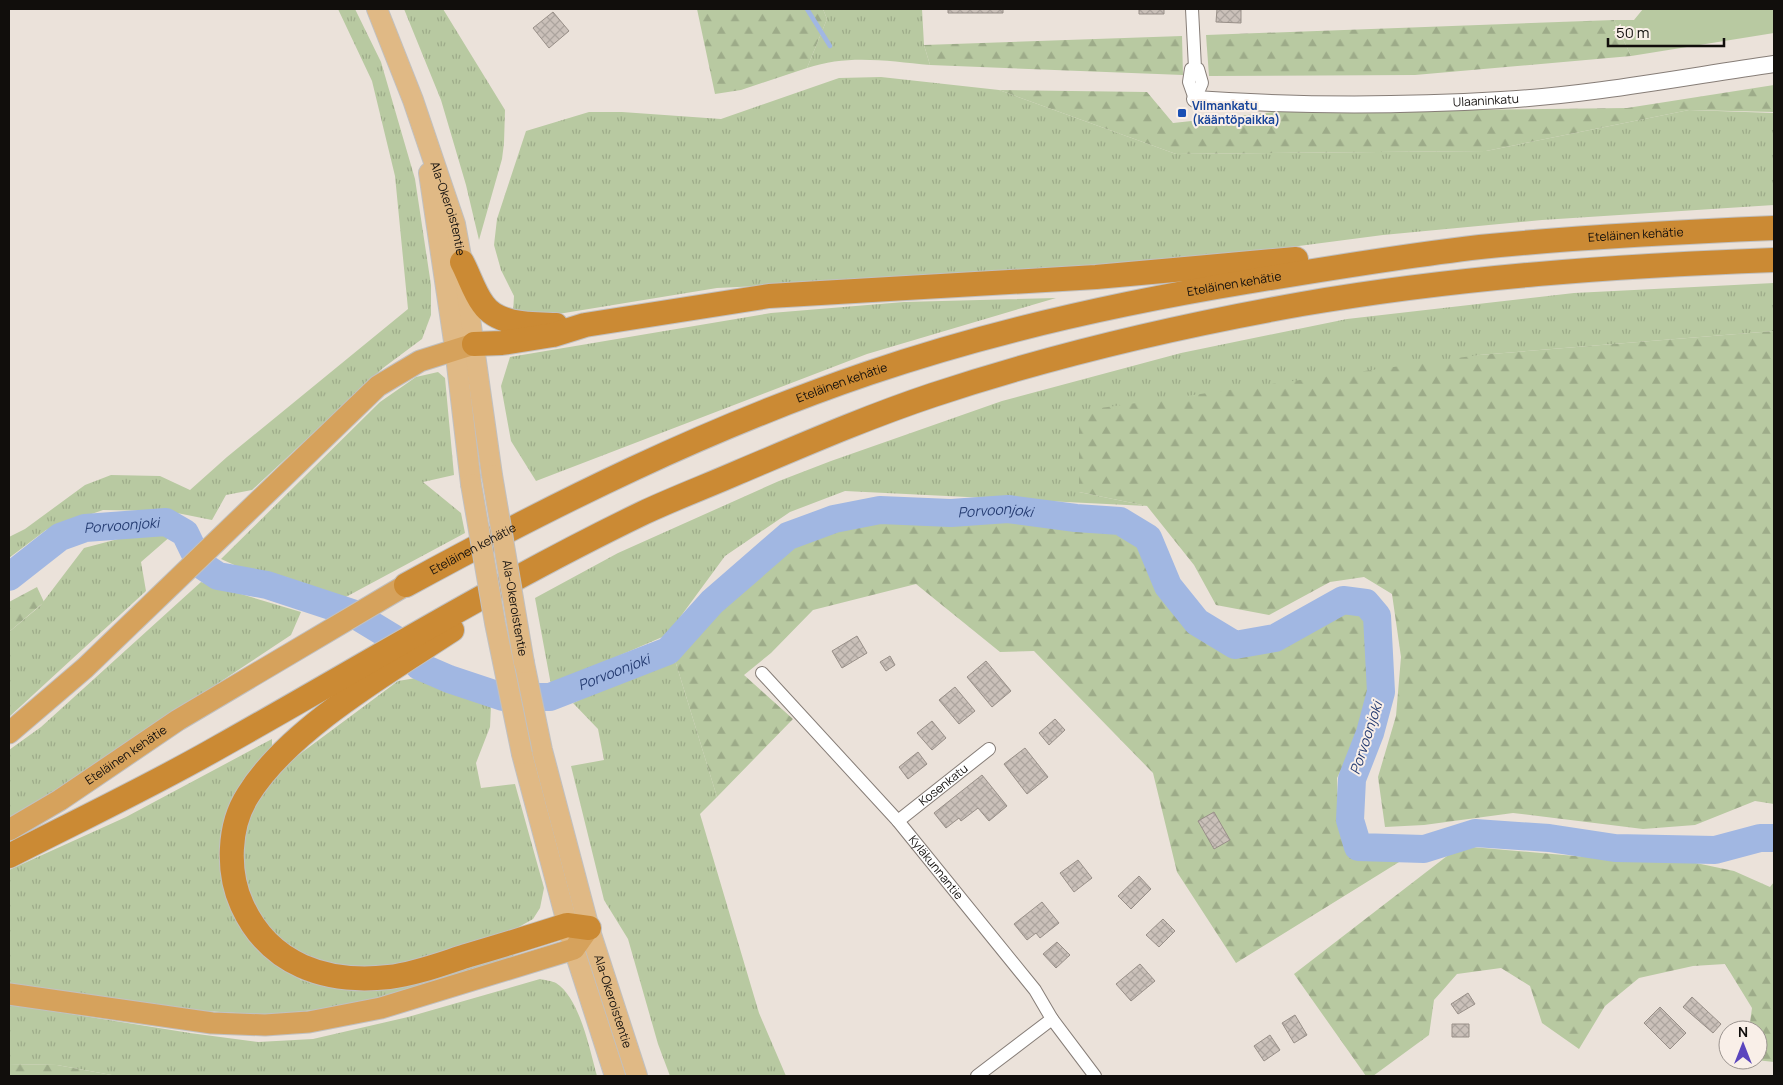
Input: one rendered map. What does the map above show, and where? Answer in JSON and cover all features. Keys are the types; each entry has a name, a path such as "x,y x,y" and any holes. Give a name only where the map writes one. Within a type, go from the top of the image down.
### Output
{"highway":[{"name":"Eteläinen kehätie","path":"9,830 60,800 156,734 313,639 406,585 531,517 664,453 735,422 870,372 1060,318 1197,290 1287,275 1480,247 1689,231 1774,228"},
{"path":"9,733 85,668 378,386 420,361 464,346 494,344 553,335 585,325 769,296 1096,277 1519,240 1689,231"},
{"path":"9,856 364,675 455,619 647,511 825,435 935,394 1067,356 1199,324 1295,306 1432,286 1549,273 1673,264 1774,260"},
{"path":"462,262 483,305 498,317 511,321 585,325"},
{"path":"9,994 212,1022 265,1025 309,1022 381,1008 574,949 578,926 424,969 390,976 353,979 316,973 291,961 269,944 250,921 238,895 232,866 232,847 237,820 247,796 267,768 364,675"}],"main road":[{"name":"Ala-Okeroistentie","path":"377,9 398,59 455,224 462,262 471,484 495,623 522,754 578,926 637,1076"},
{"name":"Ala-Okeroistentie","path":"424,134 435,226 492,474 515,618 578,926"},
{"name":"Ala-Okeroistentie","path":"574,949 615,1076"}],"street":[{"path":"1192,9 1195,68 1198,69 1202,83 1195,99"},
{"name":"Ulaaninkatu","path":"1195,99 1259,104 1502,100 1598,90 1774,64"},
{"name":"Kyläkunnantie","path":"762,673 898,822 1036,990 1052,1019 1095,1076"},
{"name":"Kosenkatu","path":"898,822 989,749"},
{"path":"977,1076 1052,1019"}],"green space":[{"path":"338,9 355,9 381,62 415,179 431,285 431,315 422,339 383,368 252,490 226,495 212,520 167,511 103,510 46,530 9,558 9,537 25,529 85,485 111,475 160,476 190,490 227,457 408,309 395,176 372,81"},
{"path":"404,9 443,9 505,110 502,159 479,240 466,185 441,100"},
{"path":"697,9 823,9 827,19 807,68 741,90 715,94"},
{"path":"823,9 922,9 924,45 930,65 883,60 853,60 838,61 807,68 827,19"},
{"path":"1643,9 1774,9 1774,33 1631,56 1614,20 1634,20"},
{"path":"1614,20 1631,56 1415,75 1209,76 1206,35"},
{"path":"1182,36 1183,75 930,65 924,45"},
{"path":"881,77 999,90 1176,154 1486,151 1689,110 1774,113 1774,205 1542,220 1383,235 1139,267 717,288 552,315 513,314 514,296 501,270 494,245 497,219 526,131 589,112 622,112 721,119 839,78"},
{"path":"1774,85 1774,112 1689,110 1486,151 1176,154 999,90 1147,92 1173,123 1274,112 1627,108"},
{"path":"1774,283 1774,331 1479,355 1079,492 1147,506 845,491 790,512 725,556 667,635 551,685 535,598 618,553 779,481 1002,401 1181,353 1347,319 1574,293"},
{"path":"1056,298 867,354 536,481 511,441 501,386 510,357 771,313 904,302"},
{"path":"1774,331 1774,804 1755,801 1695,825 1643,829 1513,813 1424,825 1385,827 1378,777 1396,716 1401,657 1392,594 1364,577 1330,582 1269,615 1216,605 1194,565 1147,506 1079,492 1079,411 1479,355"},
{"path":"438,372 445,378 454,475 423,482 461,513 465,533 342,599 286,577 241,568 221,559 380,402 416,377"},
{"path":"1007,517 1116,531 1140,548 1160,591 1190,626 1229,653 1281,646 1347,608 1358,614 1365,622 1369,696 1362,728 1337,778 1339,828 1346,851 1362,856 1412,854 1236,963 1177,872 1153,773 1034,651 1000,652 916,584 813,610 771,653 744,675 793,719 717,797 674,657 722,607 800,541 846,527 883,521 951,522"},
{"path":"152,530 172,535 141,562 146,591 9,717 9,632 40,606 84,548"},
{"path":"201,582 301,612 291,635 37,803 9,819 9,750 41,727"},
{"path":"37,587 44,602 9,632 9,602"},
{"path":"674,657 717,797 700,814 759,1013 786,1076 670,1076 658,1044 628,939 604,900 571,766 604,760 598,729 573,703"},
{"path":"416,678 491,706 490,727 476,763 481,788 515,784 544,888 540,908 533,919 510,932 389,968 320,964 282,942 255,910 245,880 243,837 255,798 281,768 398,681"},
{"path":"272,739 272,748 223,850 267,955 301,980 341,988 513,952 514,960 352,1006 268,1015 189,1010 9,983 9,870 126,817"},
{"path":"1460,846 1609,859 1696,863 1734,871 1770,887 1774,882 1774,1062 1768,1061 1768,1020 1750,1020 1752,1008 1725,964 1693,966 1639,978 1605,1006 1579,1049 1542,1023 1530,986 1501,968 1457,974 1434,1000 1429,1035 1373,1076 1366,1076 1294,974"},
{"path":"540,979 556,983 572,1000 583,1026 597,1076 117,1076 57,1065 9,1064 9,1004 258,1042 313,1039 408,1017"},
{"path":"9,1064 57,1065 117,1076 9,1076"}],"building":[{"path":"948,9 1003,9 1003,13 948,13"},
{"path":"1139,9 1164,9 1164,14 1139,14"},
{"path":"1217,9 1241,9 1241,23 1216,22"},
{"path":"553,12 569,31 549,48 533,28"},
{"path":"857,636 867,653 842,668 832,651"},
{"path":"890,656 895,665 886,671 880,662"},
{"path":"986,661 1011,691 992,707 967,677"},
{"path":"955,687 975,711 959,724 939,700"},
{"path":"1055,719 1065,730 1049,745 1039,733"},
{"path":"932,721 946,738 932,750 917,733"},
{"path":"1025,748 1048,777 1027,794 1004,764"},
{"path":"918,752 927,764 908,779 899,767"},
{"path":"982,775 1007,806 989,821 978,808 961,821 959,818 946,828 934,813"},
{"path":"1214,812 1230,840 1214,849 1198,821"},
{"path":"1078,860 1092,878 1074,892 1060,873"},
{"path":"1139,876 1151,889 1131,909 1118,896"},
{"path":"1042,902 1059,923 1040,938 1036,933 1027,940 1014,924"},
{"path":"1163,919 1175,931 1159,947 1146,935"},
{"path":"1057,942 1070,955 1056,968 1043,954"},
{"path":"1140,964 1155,981 1131,1001 1116,984"},
{"path":"1468,993 1475,1004 1458,1014 1451,1004"},
{"path":"1692,997 1718,1021 1718,1027 1713,1033 1683,1007"},
{"path":"1660,1007 1686,1033 1670,1049 1644,1023"},
{"path":"1295,1015 1307,1035 1294,1043 1282,1023"},
{"path":"1452,1024 1469,1024 1469,1037 1452,1037"},
{"path":"1270,1035 1280,1050 1264,1061 1254,1046"}],"waterway":[{"path":"807,9 830,46"},
{"name":"Porvoonjoki","path":"9,577 60,537 85,528 166,522 185,533 200,564 218,576 267,585 352,613 403,644 419,666 449,679 503,697 550,697 668,651 712,602 788,536 834,519 880,510 951,513 1008,509 1076,518 1120,521 1148,538 1168,586 1197,622 1235,645 1275,638 1343,600 1366,603 1377,616 1381,692 1370,733 1352,779 1350,820 1358,847 1424,849 1475,833 1549,838 1615,848 1715,850 1760,838 1774,838"}],"place":[{"name":"Vilmankatu (kääntöpaikka)","path":"1182,113"}]}
